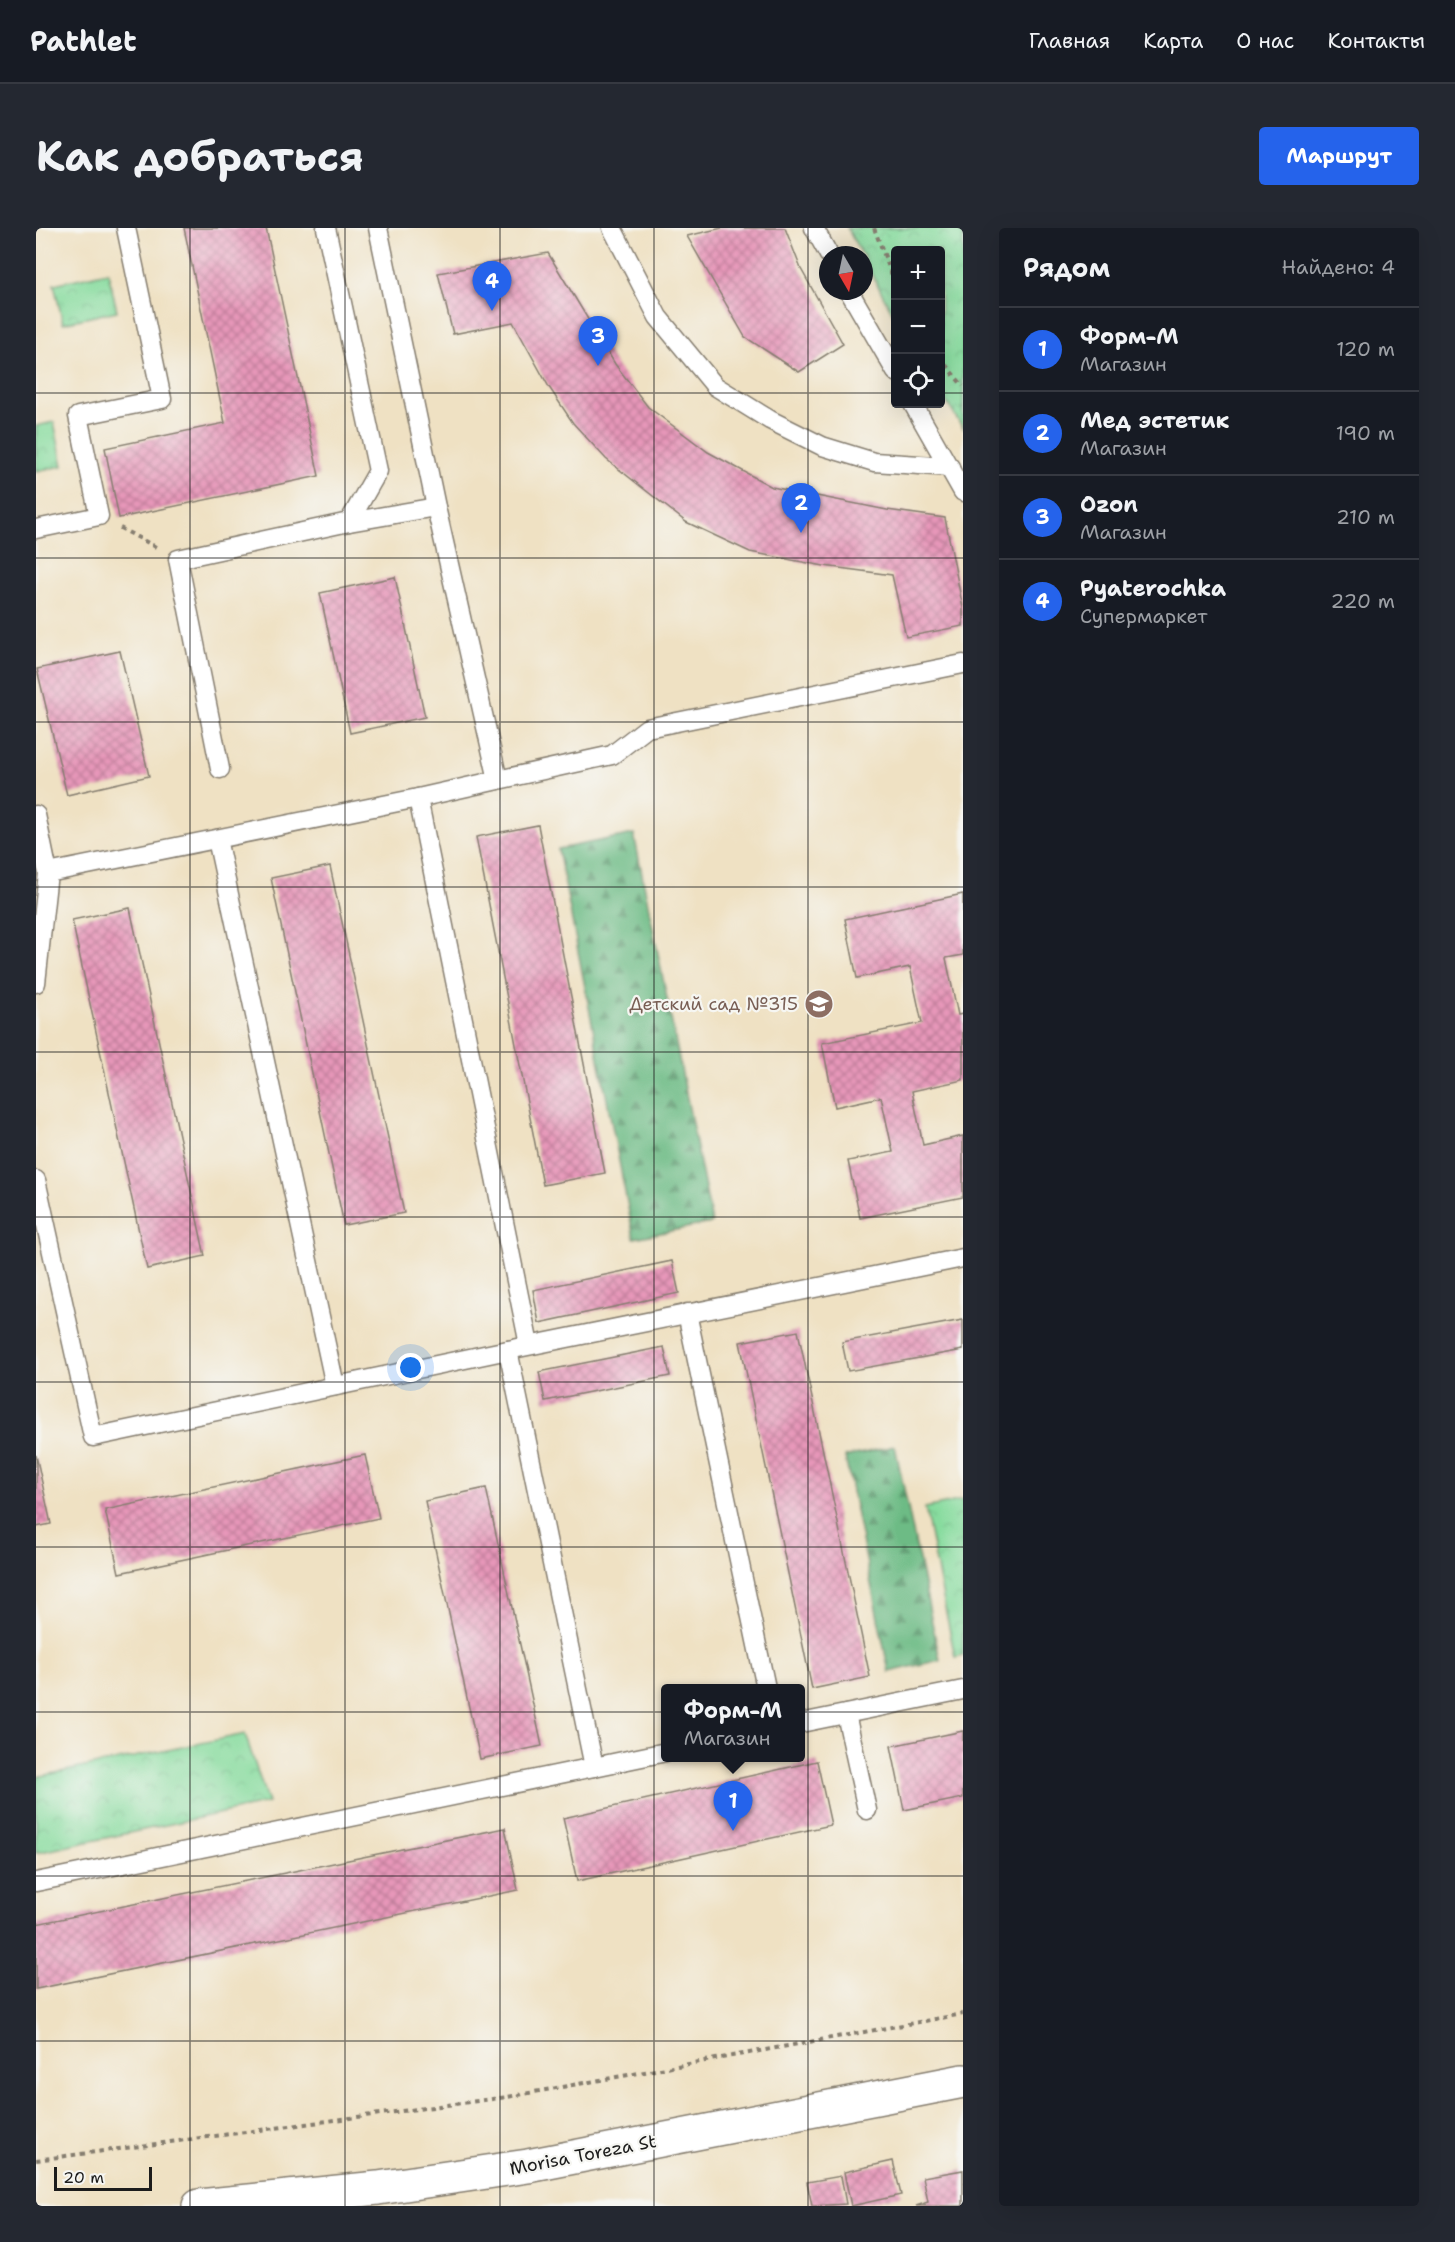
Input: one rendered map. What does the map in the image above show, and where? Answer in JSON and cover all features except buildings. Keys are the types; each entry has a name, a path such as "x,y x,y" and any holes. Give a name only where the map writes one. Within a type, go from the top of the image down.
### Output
{"main road":[{"name":"Morisa Toreza St","path":"199,2206 378,2188 528,2166 963,2081"}],"lane":[{"path":"36,529 99,516 78,416 162,399 126,228"},
{"path":"327,228 378,471 349,522"},
{"path":"378,228 436,507 498,780"},
{"path":"612,228 658,317 715,386 770,420 822,446 874,462 950,467"},
{"path":"814,228 824,246"},
{"path":"854,300 891,363"},
{"path":"916,408 963,492"},
{"path":"220,769 178,559 349,522 436,507"},
{"path":"48,873 418,798 612,755 647,728 963,664"},
{"path":"418,798 529,1345"},
{"path":"36,815 48,873 36,983"},
{"path":"217,839 335,1386"},
{"path":"36,1180 93,1437 529,1345 963,1258"},
{"path":"687,1313 765,1684"},
{"path":"508,1350 594,1767"},
{"path":"805,1723 963,1690"},
{"path":"846,1714 867,1810"},
{"path":"36,1882 661,1753"}],"path":[{"path":"876,228 891,272"},
{"path":"945,364 963,386"},
{"path":"99,516 178,559"},
{"path":"36,2160 507,2097 963,2014"}],"green space":[{"path":"847,228 963,228 963,428 945,400 945,246 891,246 891,310 873,276 873,246 857,246"},
{"path":"108,272 117,311 63,323 54,284"},
{"path":"54,422 63,466 36,471 36,426"},
{"path":"634,834 712,1223 634,1238 558,849"},
{"path":"895,1446 940,1660 889,1672 845,1457"},
{"path":"963,1500 963,1655 955,1657 925,1508"},
{"path":"245,1734 268,1803 36,1853 36,1777"}],"place":[{"name":"Pyaterochka","path":"492,311"},
{"name":"Ozon","path":"598,366"},
{"name":"Мед эстетик","path":"801,533"},
{"name":"Детский сад №315","path":"819,1004"},
{"name":"Форм-М","path":"733,1831"}]}
